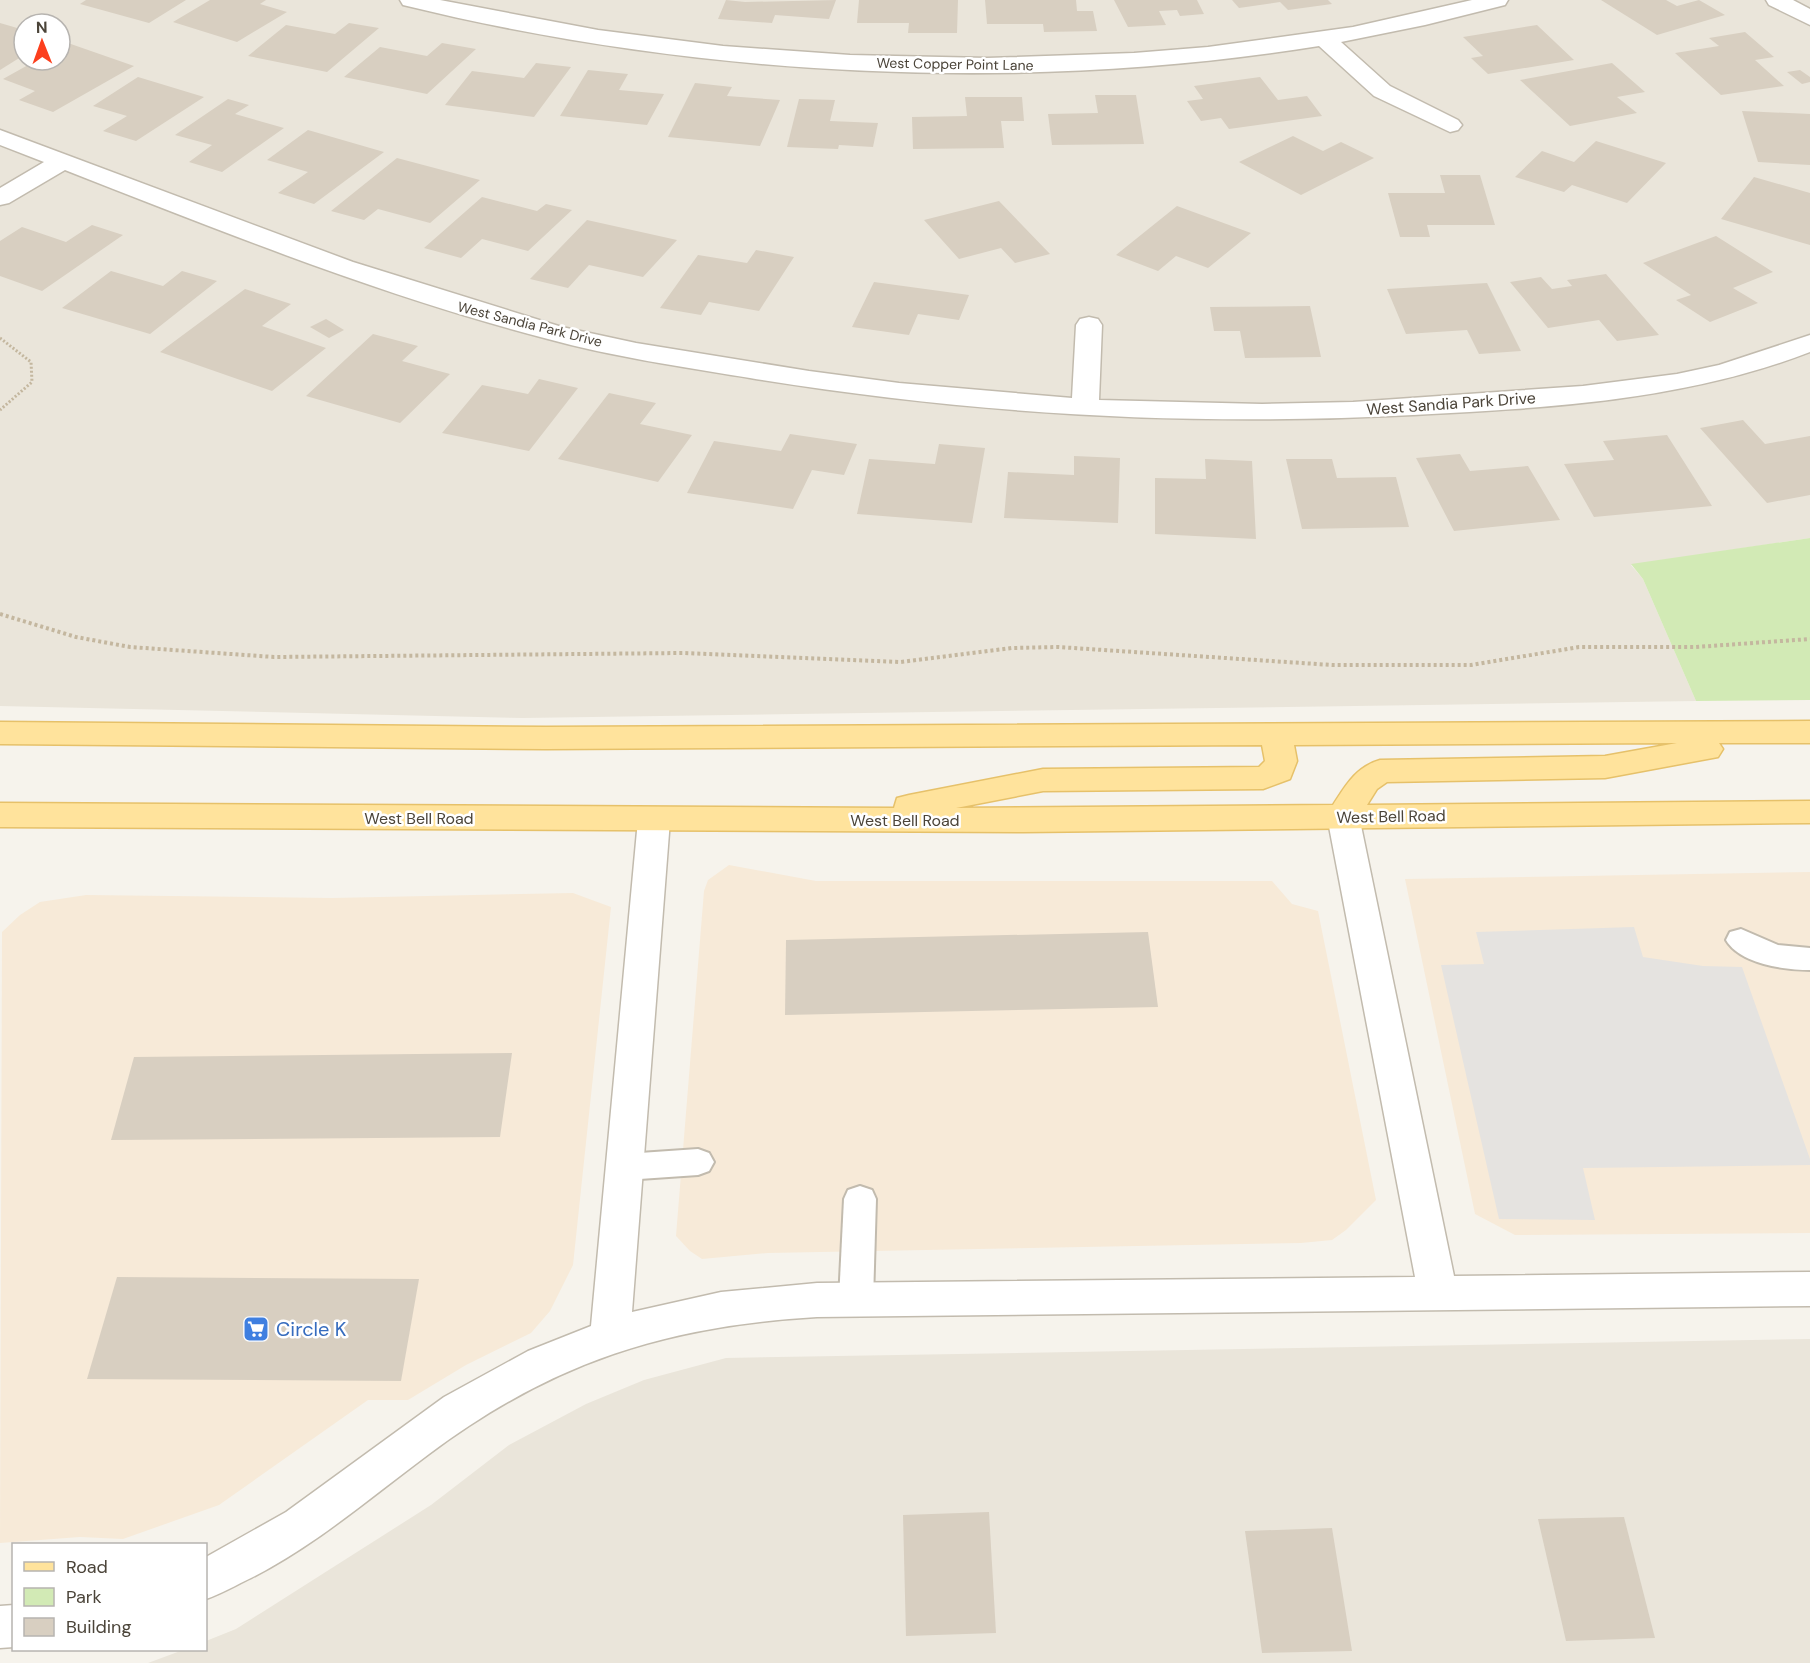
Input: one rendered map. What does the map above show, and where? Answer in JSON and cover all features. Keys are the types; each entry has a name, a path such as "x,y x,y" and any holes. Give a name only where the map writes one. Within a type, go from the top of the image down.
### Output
{"main road":[{"path":"0,733 546,738 1808,732"},
{"path":"1343,816 1366,781 1380,771 1605,767 1808,732"},
{"path":"831,820 1043,780 1263,778 1279,771 1281,760 1276,736"},
{"name":"West Bell Road","path":"0,815 831,820 1810,812"}],"street":[{"name":"West Copper Point Lane","path":"411,0 458,11 620,40 808,61 1014,67 1209,54 1326,40 1427,20 1497,0"},
{"path":"1777,0 1810,18"},
{"path":"1326,40 1382,91 1450,125"},
{"name":"West Sandia Park Drive","path":"0,137 436,299 559,334 786,376 938,396 1181,412 1242,413 1403,408 1512,400 1689,380 1777,357 1810,343"},
{"path":"0,198 63,161"},
{"path":"1085,407 1089,325"},
{"path":"1343,816 1438,1294"},
{"path":"610,1335 654,820"},
{"path":"207,1578 278,1541 458,1410 524,1372 610,1335 712,1309 767,1302 856,1300 1810,1289"}],"lane":[{"path":"1740,940 1767,955 1780,959 1810,959"},
{"path":"625,1167 698,1162"},
{"path":"856,1300 860,1199"}],"path":[{"path":"0,338 31,362 32,382 8,406 0,410"},
{"path":"0,614 76,637 130,647 274,657 683,653 879,662 1012,648 1058,647 1332,665 1471,665 1579,646 1696,647 1810,639"}],"shaded area":[{"path":"0,0 1810,0 1810,538 1631,565 1643,579 1696,701 523,718 0,706"},
{"path":"729,865 816,881 1272,881 1292,904 1318,911 1376,1200 1346,1230 1332,1240 1301,1243 768,1253 702,1259 690,1251 676,1236 704,891 708,880"},
{"path":"1810,872 1810,1233 1515,1235 1475,1214 1405,879"},
{"path":"573,893 611,907 573,1265 550,1311 531,1333 466,1365 408,1400 368,1400 219,1505 123,1539 80,1537 0,1543 2,932 20,915 40,902 86,895 332,898"},
{"path":"1634,927 1643,957 1703,966 1742,967 1810,1159 1810,1165 1583,1168 1595,1220 1499,1219 1441,965 1484,964 1476,932"},
{"path":"1810,1339 1810,1663 148,1663 180,1651 207,1651 207,1641 236,1629 431,1505 509,1445 586,1404 644,1380 726,1358"}],"green space":[{"path":"1810,538 1810,700 1696,701 1643,579 1631,564"}],"building":[{"path":"86,0 186,0 149,23 80,4"},
{"path":"210,0 266,0 260,4 287,12 237,42 173,22"},
{"path":"726,0 745,2 836,0 829,19 775,15 772,23 718,19"},
{"path":"859,0 958,0 957,33 908,33 909,23 857,23"},
{"path":"985,0 1076,0 1077,11 1093,11 1097,31 1044,32 1043,24 987,24"},
{"path":"1114,0 1197,0 1204,14 1180,16 1177,10 1159,11 1166,25 1128,27"},
{"path":"1232,0 1328,0 1332,4 1288,10 1280,2 1239,8"},
{"path":"1601,0 1666,0 1677,6 1699,0 1725,15 1657,35"},
{"path":"0,23 12,26 12,62 0,70"},
{"path":"349,23 379,28 327,72 248,56 286,25 335,34"},
{"path":"1537,25 1574,60 1488,74 1471,58 1483,56 1463,37"},
{"path":"1745,32 1774,57 1755,60 1784,86 1721,95 1675,53 1719,46 1709,38"},
{"path":"442,43 476,49 427,94 344,77 380,47 427,56"},
{"path":"72,44 134,66 53,112 19,100 35,91 3,79 16,72 72,72"},
{"path":"536,63 571,67 534,117 445,105 472,71 524,78"},
{"path":"1612,63 1645,92 1617,97 1637,113 1570,126 1520,80"},
{"path":"588,70 628,74 619,90 664,94 647,125 560,116"},
{"path":"1800,70 1810,77 1810,82 1802,84 1787,72"},
{"path":"138,77 204,97 136,141 103,131 127,116 93,106"},
{"path":"1260,77 1278,100 1307,96 1322,116 1229,129 1221,118 1201,121 1187,101 1203,99 1194,86"},
{"path":"695,83 732,87 727,96 780,100 760,146 668,137"},
{"path":"1095,95 1136,95 1144,144 1052,145 1048,114 1098,113"},
{"path":"965,97 1022,97 1024,121 1001,121 1004,148 913,149 912,117 967,116"},
{"path":"228,99 249,105 235,114 284,128 222,172 189,162 212,145 175,135"},
{"path":"799,99 835,100 830,121 878,123 873,147 839,145 838,149 787,147"},
{"path":"1742,111 1810,114 1810,165 1758,162"},
{"path":"308,130 384,152 314,204 278,193 308,172 267,160"},
{"path":"1293,136 1323,151 1341,142 1374,158 1301,195 1239,162"},
{"path":"1596,141 1666,163 1627,203 1572,185 1564,192 1515,177 1542,151 1574,162"},
{"path":"397,158 480,180 430,223 378,209 364,220 331,211"},
{"path":"1440,175 1480,175 1495,225 1427,225 1430,237 1400,237 1388,193 1445,193"},
{"path":"1754,177 1810,193 1810,245 1721,219"},
{"path":"482,197 537,211 546,204 572,210 528,251 482,239 461,258 424,248"},
{"path":"999,201 1050,254 1015,263 1001,248 959,259 924,220"},
{"path":"1177,206 1251,233 1208,268 1176,256 1158,271 1116,255"},
{"path":"587,220 677,240 643,277 589,265 568,288 530,279"},
{"path":"92,225 123,235 42,291 0,276 0,241 22,227 66,242"},
{"path":"1716,236 1773,272 1733,288 1758,303 1710,322 1676,300 1691,295 1643,263"},
{"path":"756,250 794,257 759,311 709,302 701,315 660,308 698,255 747,263"},
{"path":"111,271 163,286 182,271 217,281 150,334 62,308"},
{"path":"1606,274 1659,335 1617,341 1599,320 1548,328 1510,282 1541,277 1552,289 1572,286 1567,280"},
{"path":"874,282 969,295 959,320 918,314 909,335 852,327"},
{"path":"1487,283 1521,351 1479,354 1467,330 1406,334 1387,289"},
{"path":"245,289 291,304 262,326 326,348 272,391 160,352"},
{"path":"1310,306 1321,357 1245,358 1240,331 1214,331 1210,307"},
{"path":"326,319 344,330 329,338 310,327"},
{"path":"373,334 418,346 402,361 450,374 400,423 306,396"},
{"path":"539,379 578,388 529,451 442,433 482,385 528,394"},
{"path":"609,393 656,403 640,424 692,435 658,482 558,459"},
{"path":"1743,420 1765,444 1810,436 1810,495 1767,503 1700,428"},
{"path":"790,434 857,444 844,475 812,470 793,509 687,493 714,441 781,451"},
{"path":"1667,435 1712,506 1594,517 1564,464 1614,460 1603,441"},
{"path":"939,444 985,448 972,523 857,514 869,459 935,464"},
{"path":"1460,454 1470,471 1528,466 1560,520 1454,531 1416,458"},
{"path":"1074,456 1120,458 1118,523 1004,518 1008,472 1074,475"},
{"path":"1205,459 1252,461 1256,539 1155,534 1155,478 1206,479"},
{"path":"1286,459 1332,459 1337,478 1396,477 1409,527 1302,529"},
{"path":"1148,932 1158,1007 785,1015 786,940"},
{"path":"512,1053 500,1137 111,1140 134,1057"},
{"name":"Circle K","path":"117,1277 419,1279 401,1381 87,1379"},
{"path":"989,1512 996,1633 906,1636 903,1515"},
{"path":"1624,1517 1655,1638 1566,1641 1538,1519"},
{"path":"1332,1528 1352,1651 1262,1653 1245,1531"}],"place":[{"name":"Circle K","path":"256,1329"}]}
